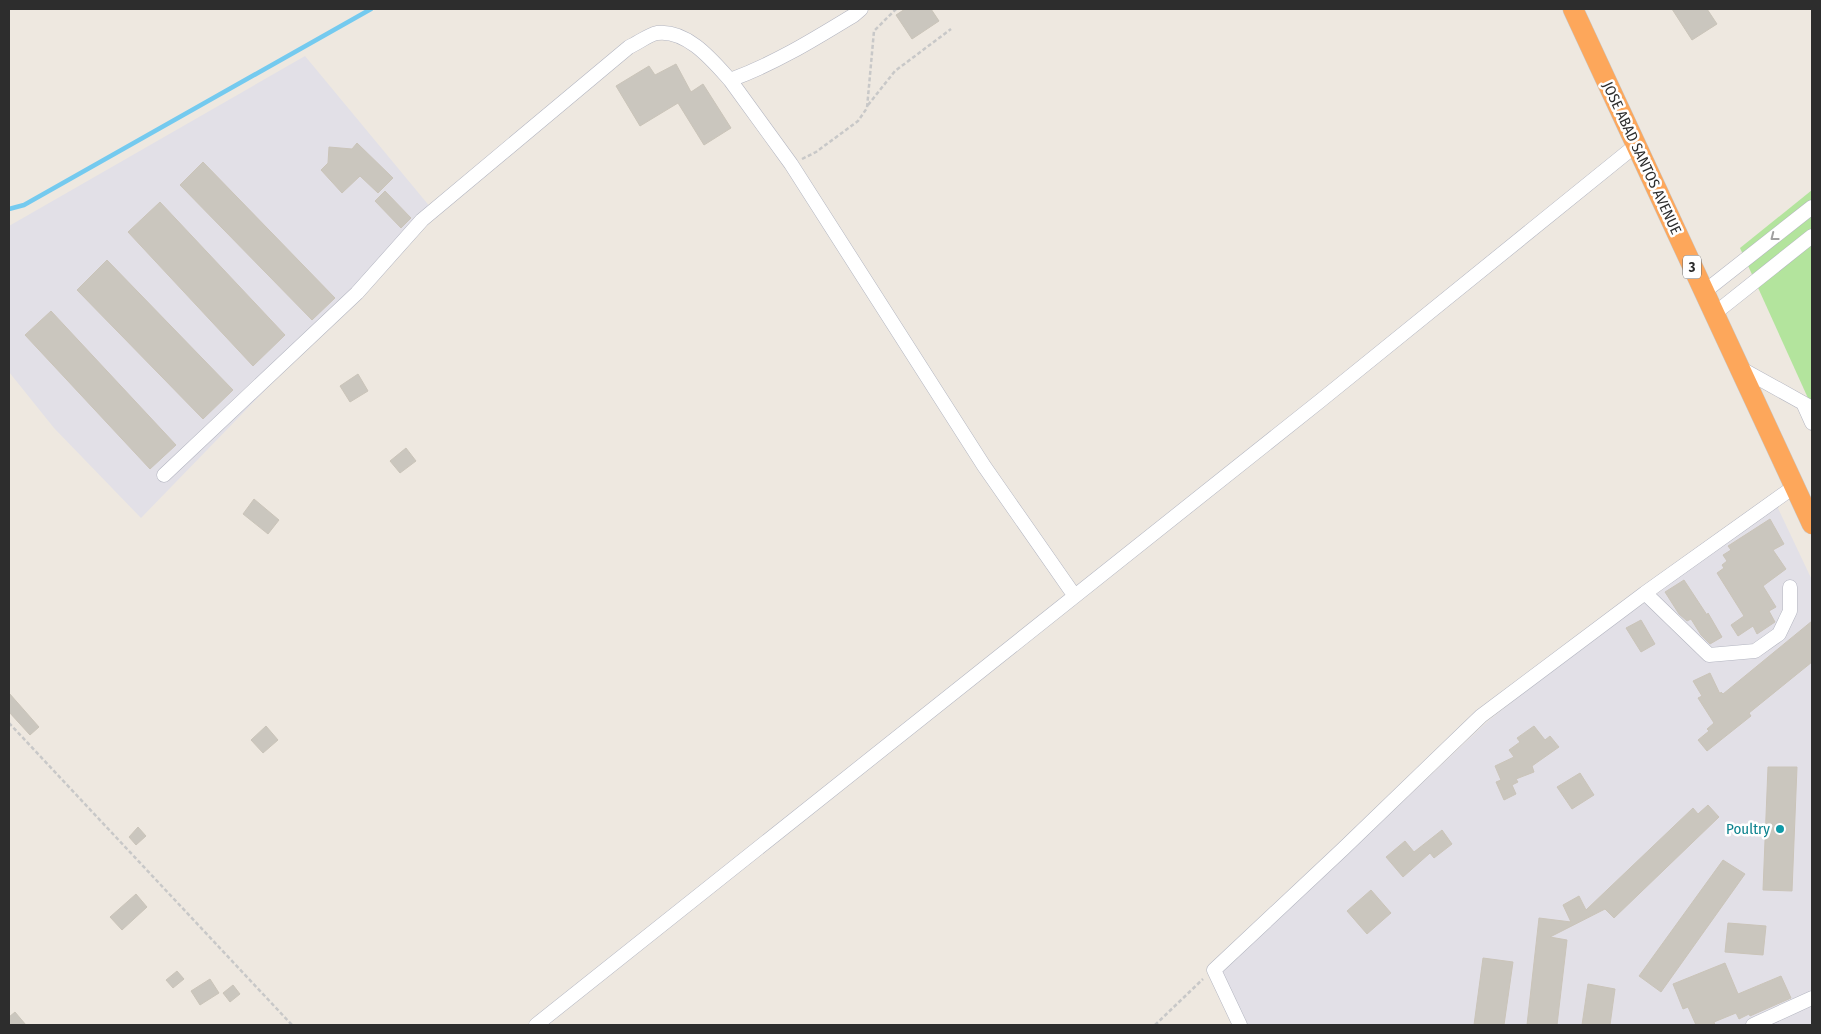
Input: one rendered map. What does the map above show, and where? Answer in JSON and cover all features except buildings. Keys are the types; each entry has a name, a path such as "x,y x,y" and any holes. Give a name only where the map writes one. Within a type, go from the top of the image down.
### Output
{"highway":[{"name":"JOSE ABAD SANTOS AVENUE","path":"1573,9 1812,524"}],"street":[{"path":"730,80 758,70 796,51 861,9"},
{"path":"164,475 357,293 422,220 629,47 655,34 672,32 701,49 730,80 791,164 984,466 1074,595"},
{"path":"536,1025 1320,401 1635,146"},
{"path":"1704,292 1812,207"},
{"path":"1714,314 1812,236"},
{"path":"1740,368 1808,406 1812,423"},
{"path":"1240,1025 1214,970 1343,850 1481,716 1645,593 1795,486"},
{"path":"1645,593 1709,655 1754,651 1779,634 1790,611 1790,587"},
{"path":"1752,1025 1812,998"}],"path":[{"path":"867,106 874,31 896,9"},
{"path":"791,164 816,152 858,121 867,106 895,71 950,29"},
{"path":"9,724 292,1025"},
{"path":"1155,1025 1214,970"}],"shaded area":[{"path":"305,56 436,214 141,518 54,428 9,372 9,226"},
{"path":"1776,504 1812,580 1812,1025 1243,1025 1219,975 1487,722 1570,655 1650,599"}],"green space":[{"path":"1812,190 1812,407 1740,248"}],"waterway":[{"path":"9,209 24,205 371,9"}],"place":[{"name":"Poultry","path":"1780,829"}]}
